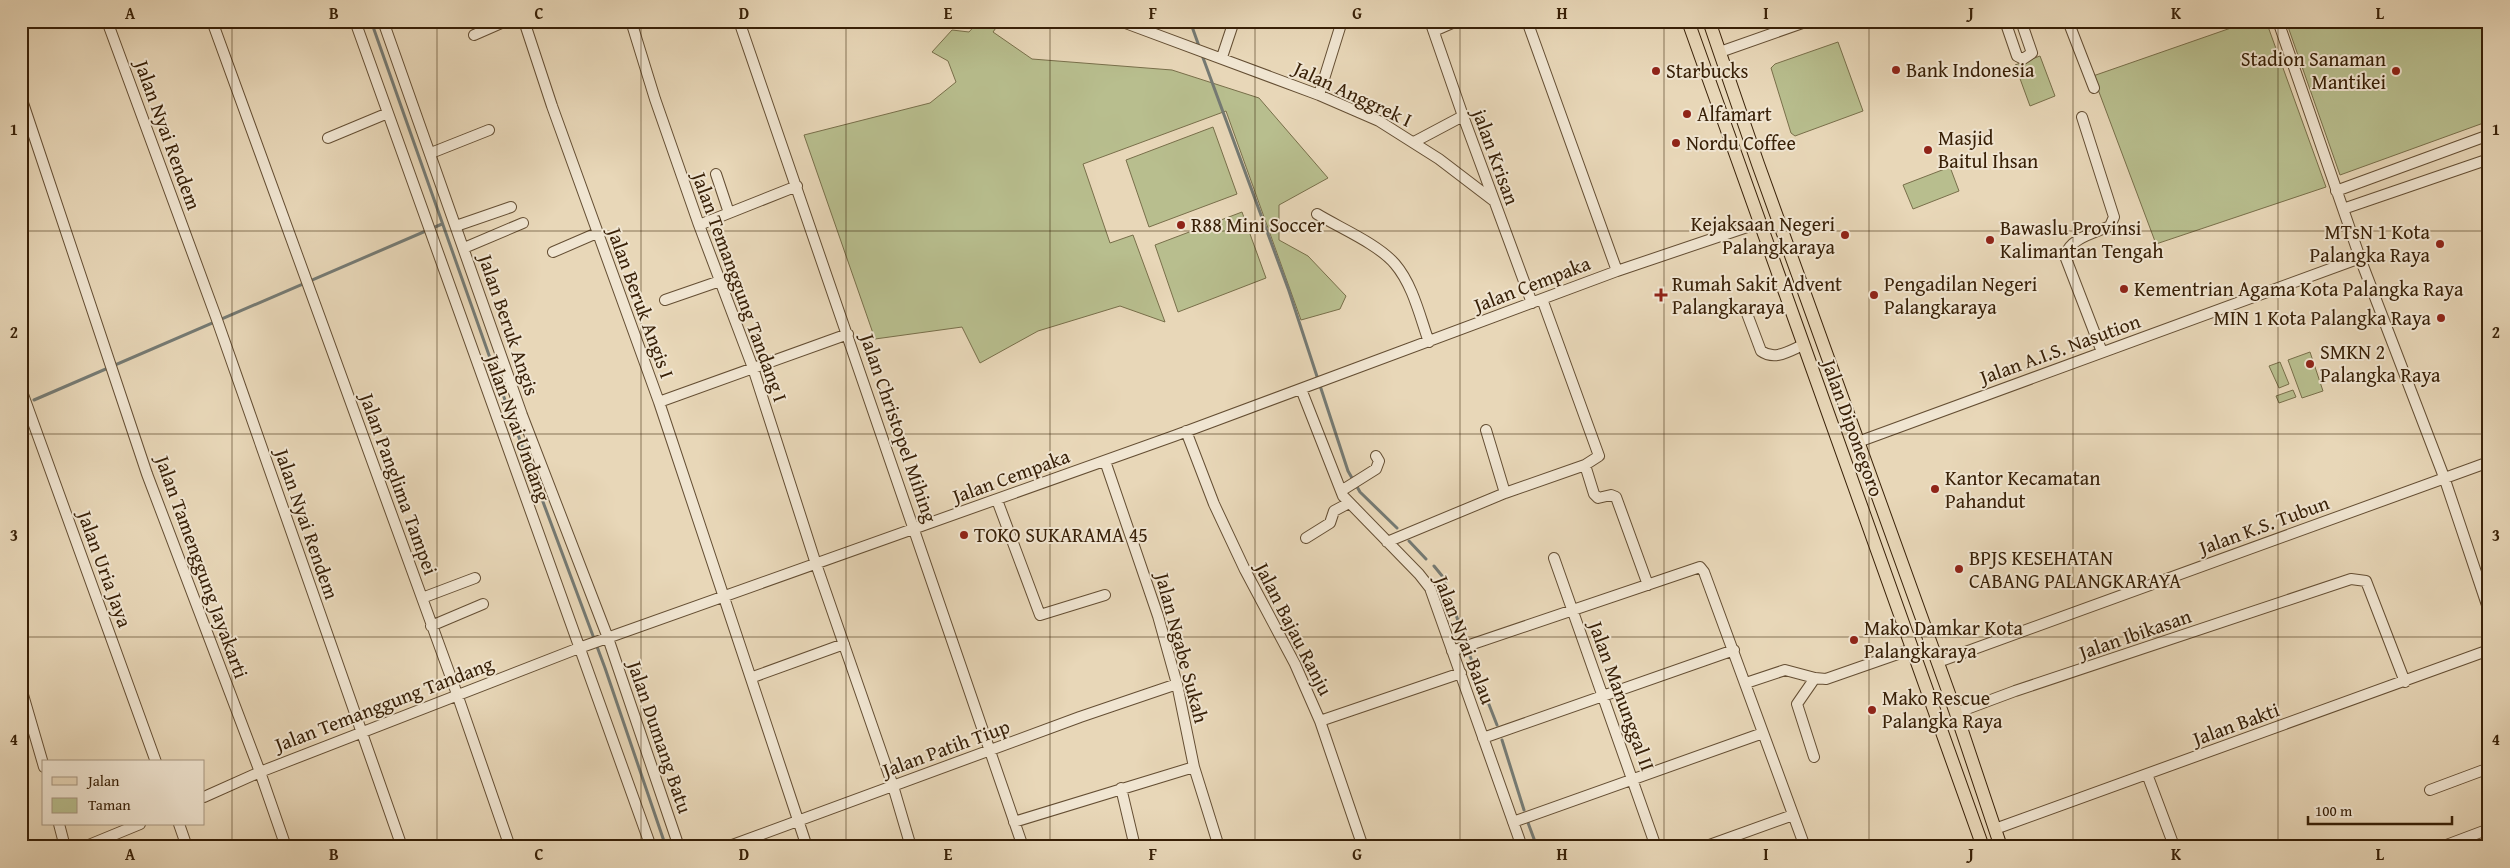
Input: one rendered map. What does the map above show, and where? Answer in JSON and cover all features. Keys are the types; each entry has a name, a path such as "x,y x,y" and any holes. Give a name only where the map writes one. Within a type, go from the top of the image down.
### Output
{"main road":[{"name":"Jalan Diponegoro","path":"1688,21 1982,847"},
{"name":"Jalan Diponegoro","path":"1709,21 1808,305 1938,662 2001,847"},
{"path":"1759,223 1777,215"},
{"path":"1791,312 1808,305"},
{"path":"1881,559 1899,553"}],"street":[{"name":"Jalan Nyai Rendem","path":"107,21 218,321 402,847"},
{"name":"Jalan Panglima Tampei","path":"212,21 457,694 510,847"},
{"name":"Jalan Nyai Undang","path":"355,21 428,228 581,647 651,847"},
{"name":"Jalan Beruk Angis","path":"383,21 522,415 606,638"},
{"path":"474,35 506,21"},
{"name":"Jalan Beruk Angis I","path":"524,21 597,232 659,402 807,847"},
{"name":"Jalan Temanggung Tandang I","path":"631,21 655,99 699,225 753,368 816,564 893,786 911,847"},
{"name":"Jalan Christopel Mihing","path":"739,21 1023,847"},
{"name":"Jalan Anggrek I","path":"1120,21 1222,57 1379,121 1414,142 1494,201"},
{"path":"1222,57 1234,21"},
{"path":"1319,95 1342,21"},
{"path":"1432,26 1458,21"},
{"path":"1527,21 1617,271"},
{"path":"1720,52 1808,21"},
{"path":"2005,21 2018,56 2023,59 2032,53 2021,21"},
{"path":"2068,21 2094,88"},
{"path":"2278,21 2360,258 2444,477 2489,611"},
{"name":"jalan Krisan","path":"1432,26 1494,201 1600,456 1585,465"},
{"name":"Jalan Tamenggung Jayakarti","path":"21,97 147,474 260,772 286,847"},
{"path":"328,138 388,113"},
{"path":"1414,142 1463,116"},
{"path":"2082,117 2114,217 2110,226 2074,241 2067,249 2065,256 2102,352"},
{"path":"431,153 489,130"},
{"path":"2336,191 2489,136"},
{"path":"2343,209 2489,159"},
{"path":"716,174 729,213"},
{"path":"699,225 797,186"},
{"path":"456,226 511,207"},
{"path":"1317,214 1382,252 1395,264 1416,304 1429,342"},
{"path":"464,248 523,223"},
{"name":"Jalan Cempaka","path":"606,638 997,500 1617,271 1759,223"},
{"path":"553,252 597,232"},
{"name":"Jalan A.I.S. Nasution","path":"1858,442 2360,258"},
{"path":"665,300 720,281"},
{"path":"1746,311 1761,350 1766,354 1777,356 1803,346"},
{"path":"659,402 848,334"},
{"name":"Jalan Nyai Balau","path":"1310,385 1347,488 1349,503 1393,539 1426,581 1459,649 1461,674 1490,735 1518,820 1522,847"},
{"name":"Jalan Uria Jaya","path":"21,388 155,760"},
{"path":"1486,430 1505,493"},
{"name":"Jalan Bajau Ranju","path":"1186,431 1214,504 1245,570 1295,664 1320,721 1364,847"},
{"path":"1347,488 1376,469 1379,461 1376,456"},
{"name":"Jalan Ngabe Sukah","path":"1105,460 1158,616 1177,684 1194,767 1219,847"},
{"name":"Jalan K.S. Tubun","path":"1938,662 2489,462"},
{"path":"1393,539 1505,493 1585,465 1594,494 1598,498 1611,495 1616,497 1648,585"},
{"path":"997,500 1040,615 1105,595"},
{"path":"1306,538 1330,523 1334,511 1349,503"},
{"name":"Jalan Manunggal II","path":"1554,558 1656,847"},
{"path":"1459,649 1700,567 1704,572 1734,650 1805,847"},
{"path":"422,598 474,578"},
{"name":"Jalan Ibikasan","path":"1956,713 2351,579 2366,581 2405,682"},
{"path":"431,626 483,604"},
{"name":"Jalan Temanggung Tandang","path":"205,797 260,772 361,734 457,694 606,638"},
{"name":"Jalan Dumang Batu","path":"606,638 679,847"},
{"path":"752,678 844,644"},
{"path":"1746,683 1784,670 1826,679 1912,649"},
{"path":"1490,735 1734,650"},
{"name":"Jalan Bakti","path":"1995,829 2489,650"},
{"path":"1320,721 1461,674"},
{"path":"1814,757 1797,704 1815,678"},
{"name":"Jalan Patih Tiup","path":"727,847 991,752 1080,717 1177,684"},
{"path":"21,688 42,760"},
{"path":"1518,820 1763,733"},
{"path":"1014,822 1194,767"},
{"path":"2430,790 2489,768"},
{"path":"2148,774 2174,846"},
{"path":"1121,788 1135,847"},
{"path":"1704,847 1793,815"},
{"path":"60,826 65,847"},
{"path":"84,847 135,826"},
{"path":"180,826 187,847"},
{"path":"2441,847 2489,830"}],"green space":[{"path":"979,21 1001,21 993,32 1032,59 1172,70 1259,98 1328,178 1279,205 1279,240 1308,256 1346,296 1340,309 1301,320 1226,111 1083,164 1110,243 1133,235 1165,322 1120,306 1038,331 980,363 962,327 875,339 804,135 930,103 956,82 948,61 932,52 952,30 969,32"},
{"path":"2251,21 2266,21 2326,187 2156,244 2093,76"},
{"name":"Stadion Sanaman Mantikei","path":"2286,21 2489,21 2489,121 2340,175"},
{"path":"1838,42 1863,111 1795,136 1791,133 1771,68 1775,64"},
{"path":"2040,56 2055,96 2030,106 2015,65"},
{"path":"1213,127 1237,194 1149,227 1126,160"},
{"path":"1950,167 1959,191 1913,209 1903,185"},
{"path":"1242,212 1266,278 1178,312 1155,245"},
{"path":"2310,352 2323,391 2302,398 2288,360"},
{"path":"2280,362 2289,384 2279,388 2269,366"},
{"path":"2293,390 2296,397 2279,403 2276,396"}],"waterway":[{"path":"371,21 502,392 605,668 666,847"},
{"path":"1190,21 1200,49"},
{"path":"1202,55 1289,291 1348,471 1360,492 1397,528"},
{"path":"34,400 442,224"},
{"path":"1409,541 1426,559"},
{"path":"1434,566 1443,577 1464,638"},
{"path":"1468,651 1497,725"},
{"path":"1502,740 1524,810"},
{"path":"1527,820 1537,847"}],"place":[{"name":"Bank Indonesia","path":"1896,70"},
{"name":"Starbucks","path":"1656,71"},
{"name":"Stadion Sanaman Mantikei","path":"2396,71"},
{"name":"Alfamart","path":"1687,114"},
{"name":"Nordu Coffee","path":"1676,143"},
{"name":"Masjid Baitul Ihsan","path":"1928,150"},
{"name":"R88 Mini Soccer","path":"1181,225"},
{"name":"Kejaksaan Negeri Palangkaraya","path":"1845,235"},
{"name":"Bawaslu Provinsi Kalimantan Tengah","path":"1990,240"},
{"name":"MTsN 1 Kota Palangka Raya","path":"2440,244"},
{"name":"Kementrian Agama Kota Palangka Raya","path":"2124,289"},
{"name":"Rumah Sakit Advent Palangkaraya","path":"1661,295"},
{"name":"Pengadilan Negeri Palangkaraya","path":"1874,295"},
{"name":"MIN 1 Kota Palangka Raya","path":"2441,318"},
{"name":"SMKN 2 Palangka Raya","path":"2310,364"},
{"name":"Kantor Kecamatan Pahandut","path":"1935,489"},
{"name":"TOKO SUKARAMA 45","path":"964,535"},
{"name":"BPJS KESEHATAN CABANG PALANGKARAYA","path":"1959,569"},
{"name":"Mako Damkar Kota Palangkaraya","path":"1854,640"},
{"name":"Mako Rescue Palangka Raya","path":"1872,710"}]}
